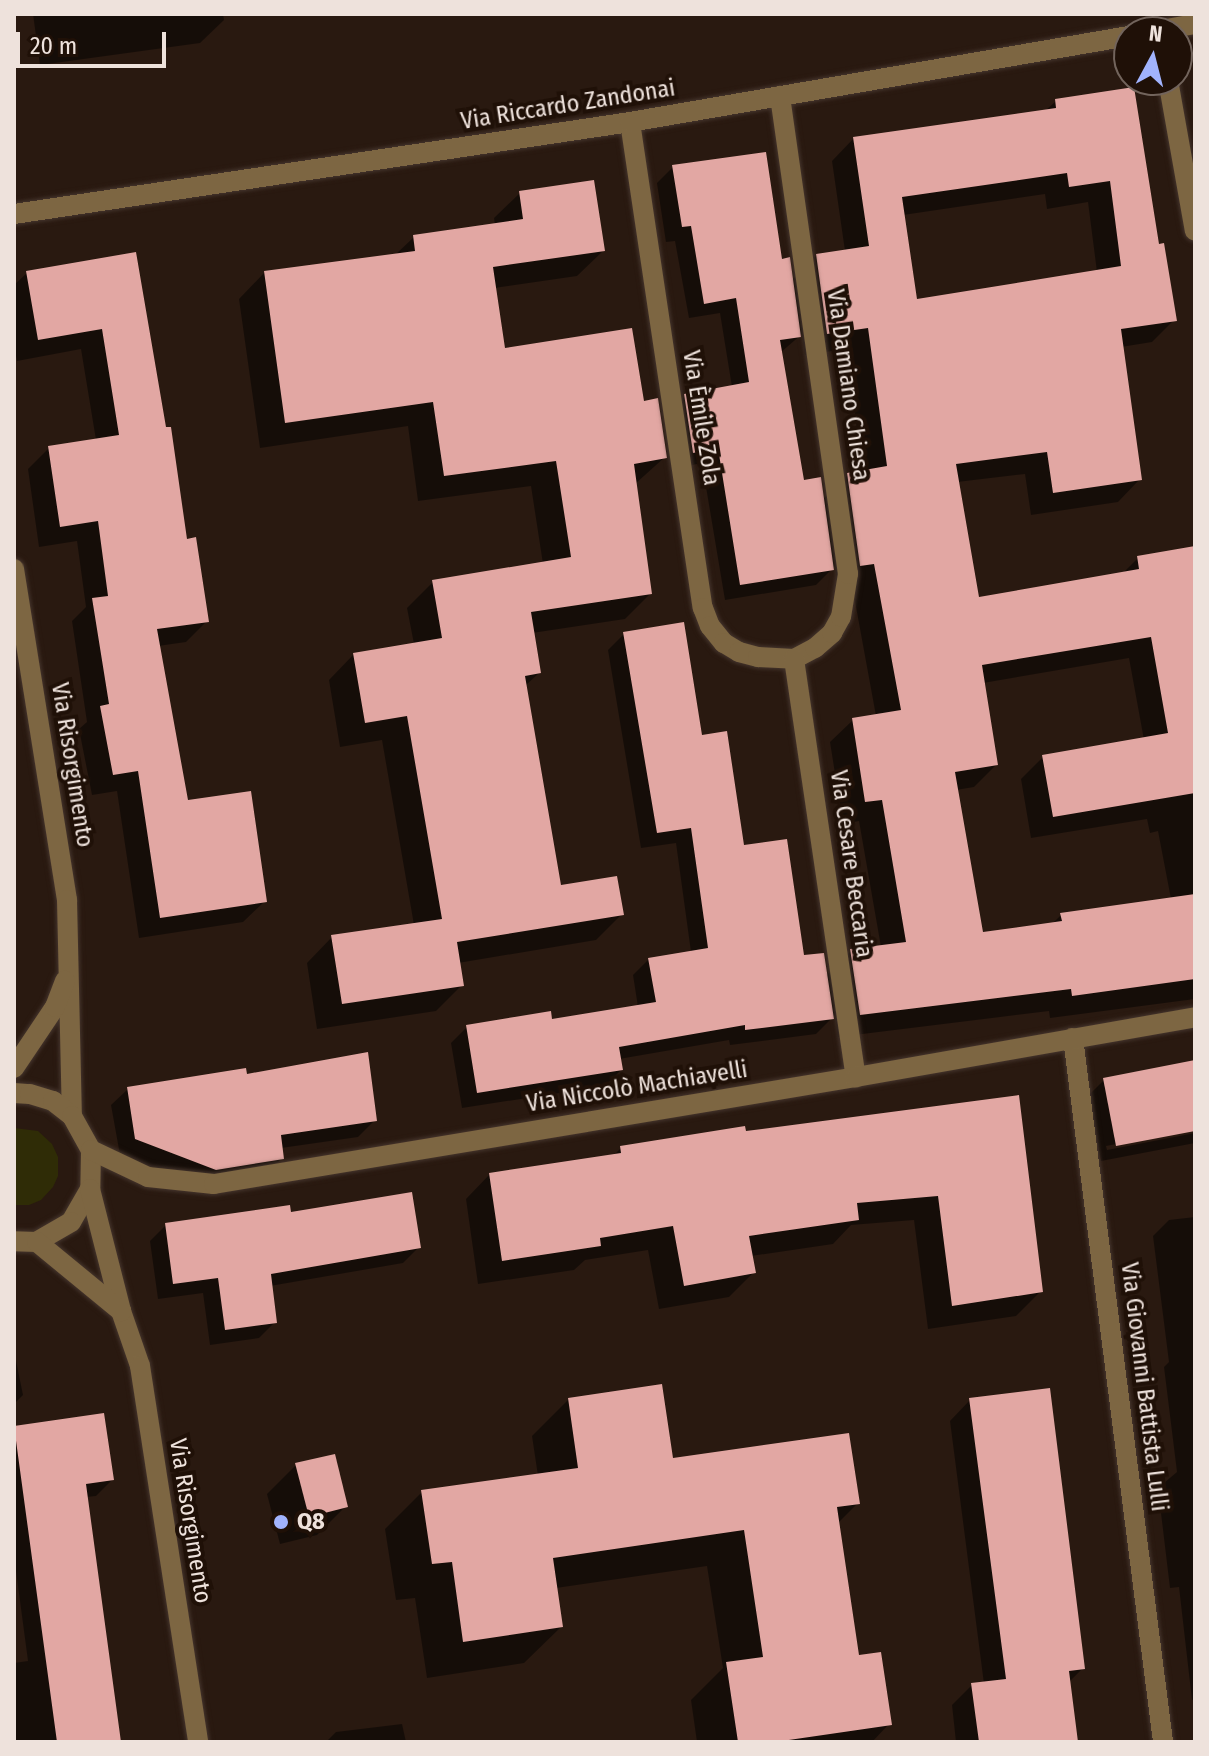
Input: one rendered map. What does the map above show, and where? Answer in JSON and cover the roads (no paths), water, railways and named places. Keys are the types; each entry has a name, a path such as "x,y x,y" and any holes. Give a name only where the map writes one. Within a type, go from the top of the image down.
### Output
{"street":[{"name":"Via Riccardo Zandonai","path":"14,214 630,122 1113,39"},
{"name":"Via Damiano Chiesa","path":"780,96 848,574 841,617 832,633 815,648 794,659"},
{"path":"1171,96 1195,231"},
{"name":"Via Èmile Zola","path":"630,122 703,608 710,626 724,643 739,652 758,657 794,659"},
{"name":"Via Risorgimento","path":"14,569 67,900 72,1116"},
{"name":"Via Cesare Beccaria","path":"794,659 856,1077"},
{"name":"Via Risorgimento","path":"14,1068 55,1007 70,970"},
{"name":"Via Niccolò Machiavelli","path":"91,1150 148,1177 214,1184 1195,1017"},
{"name":"Via Giovanni Battista Lulli","path":"1073,1038 1163,1742"},
{"path":"14,1093 53,1101 72,1116 91,1150 90,1189 71,1222 37,1242 14,1241"},
{"name":"Via Risorgimento","path":"90,1189 121,1311 140,1366 198,1742"},
{"path":"37,1242 121,1311"}],"place":[{"name":"Q8","path":"281,1522"}]}
